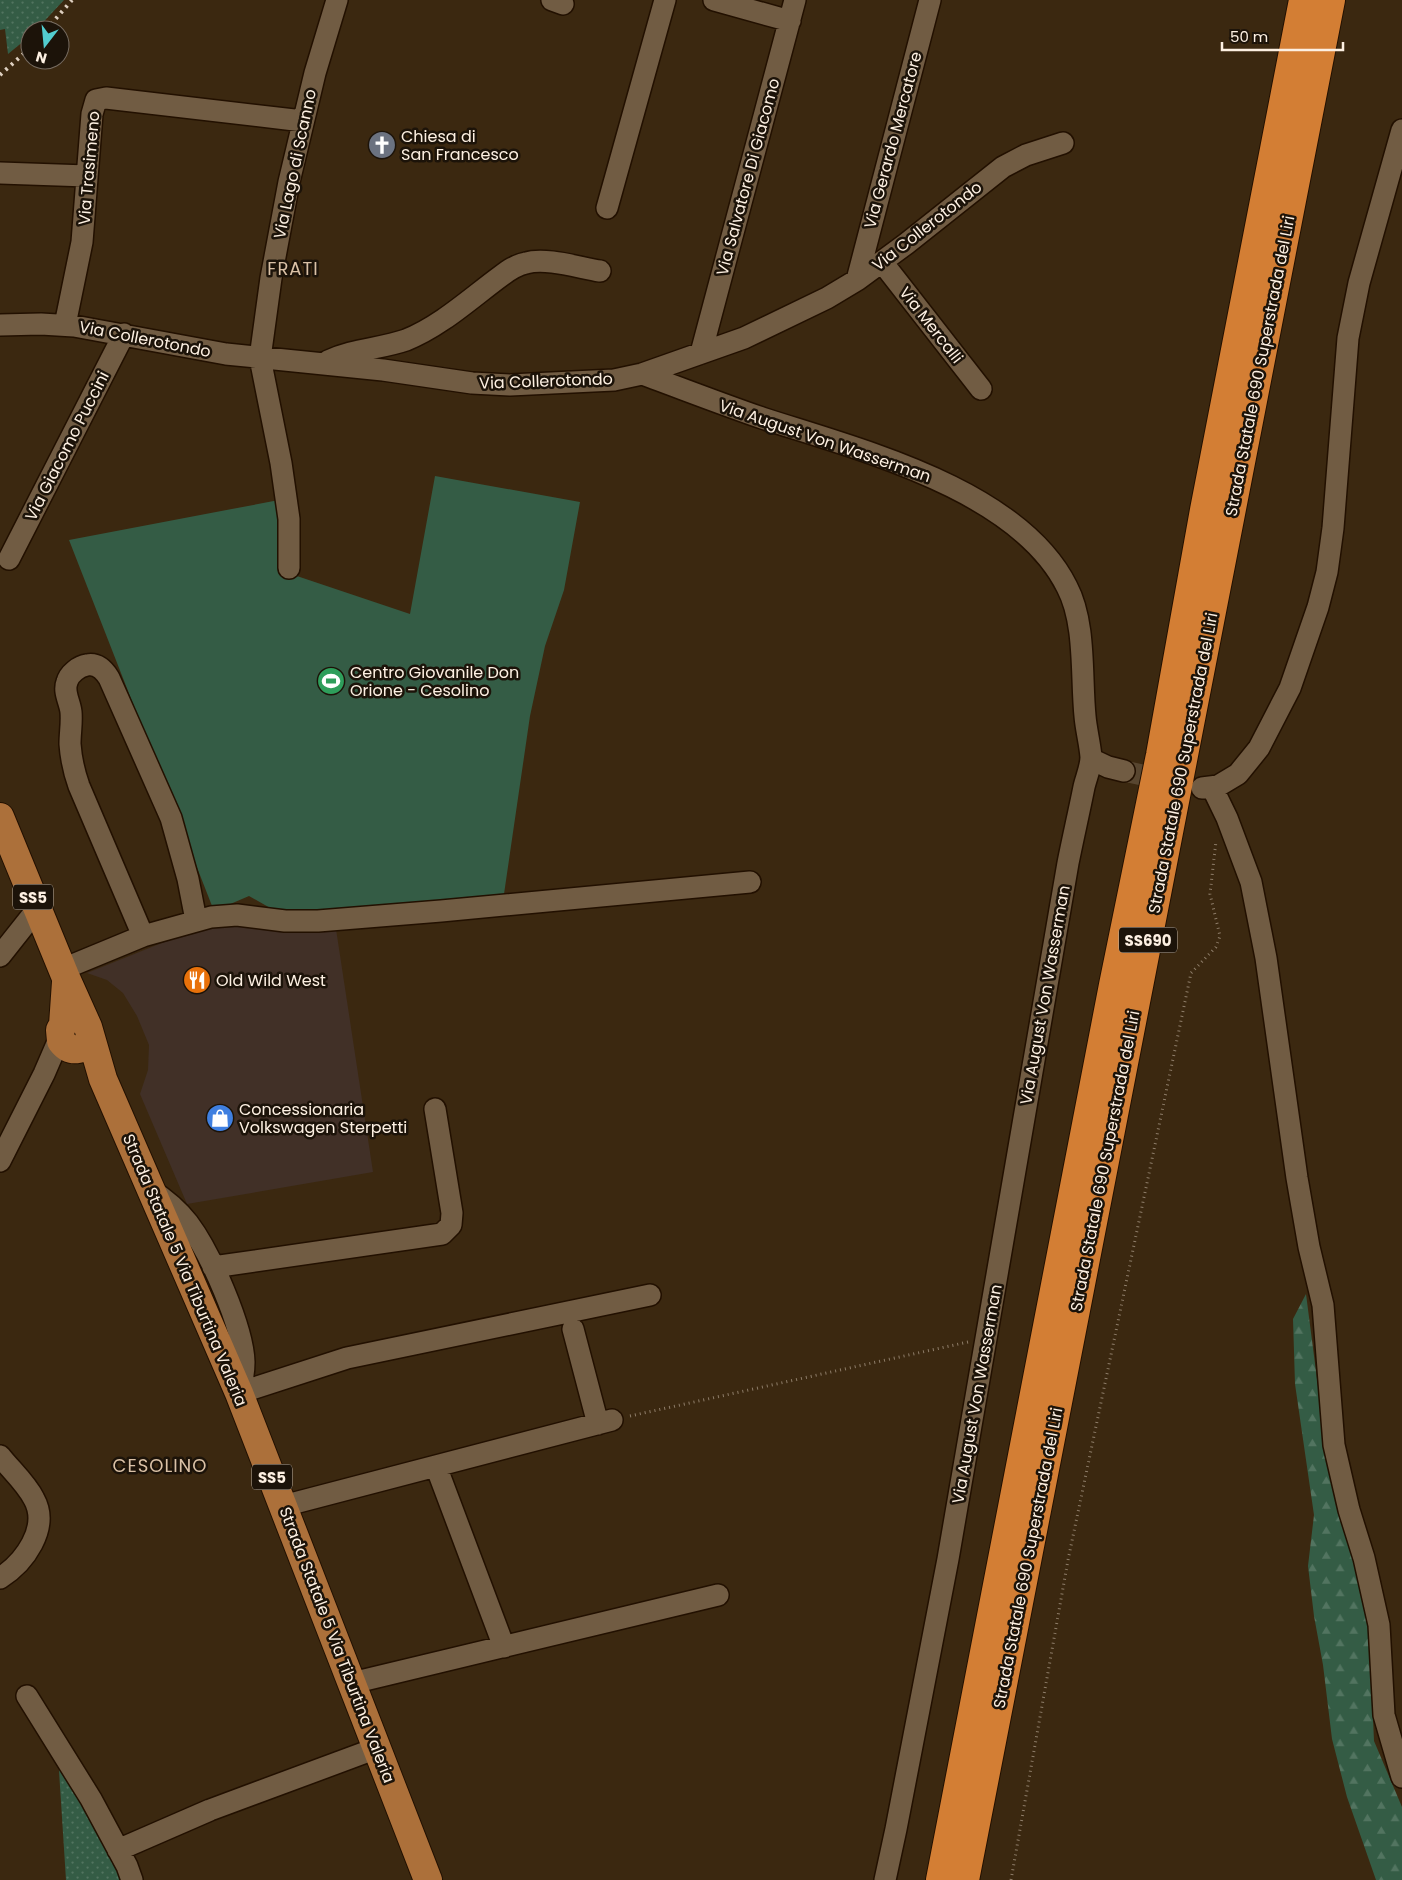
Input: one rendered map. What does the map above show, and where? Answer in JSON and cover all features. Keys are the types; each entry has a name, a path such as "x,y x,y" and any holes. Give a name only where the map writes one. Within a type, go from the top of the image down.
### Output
{"highway":[{"name":"Strada Statale 690 Superstrada del Liri","path":"940,1880 1109,1004 1160,755 1206,500 1303,0"},
{"name":"Strada Statale 690 Superstrada del Liri","path":"965,1880 1331,0"}],"main road":[{"name":"Strada Statale 5 Via Tiburtina Valeria","path":"0,817 65,974 74,1037 103,1079 239,1392 428,1880"}],"street":[{"name":"Via Lago di Scanno","path":"289,568 289,519 281,463 260,358 280,227 303,121 336,0"},
{"path":"607,208 665,0"},
{"path":"714,0 790,21"},
{"name":"Via Salvatore Di Giacomo","path":"701,353 795,0"},
{"name":"Via Gerardo Mercatore","path":"856,280 930,0"},
{"name":"Via Trasimeno","path":"65,325 81,250 92,114 96,100 100,98 303,121"},
{"path":"1402,130 1359,283 1348,338 1333,528 1327,572 1318,607 1290,688 1259,748 1238,774 1227,782 1207,787 1226,818 1251,882 1266,958 1297,1178 1323,1305 1334,1445 1349,1510 1364,1558 1379,1625 1384,1715 1402,1777"},
{"name":"Via Collerotondo","path":"0,325 65,325 124,334 226,354 383,370 460,382 495,384 604,381 642,374 755,334 817,303 882,262 929,227 1004,166 1026,155 1063,143"},
{"path":"0,173 87,176"},
{"path":"323,364 346,354 396,343 426,330 519,265 537,261 600,271"},
{"name":"Via Mercalli","path":"882,262 981,389"},
{"name":"Via Giacomo Puccini","path":"10,559 124,334"},
{"name":"Via August Von Wasserman","path":"642,374 720,404 852,446 919,472 980,503 1029,537 1044,551 1060,573 1075,606 1085,717 1091,759 1065,878 941,1599 885,1880"},
{"path":"143,936 79,786 73,766 70,743 70,710 66,684 71,675 87,665 97,666 108,678 164,801 175,829 184,861 196,920"},
{"path":"1091,759 1108,767 1124,771"},
{"path":"65,974 143,936 196,920 219,916 285,921 318,921 441,912 750,882"},
{"path":"0,956 38,908"},
{"path":"0,1162 44,1074 74,1037"},
{"path":"213,1267 442,1234 451,1225 452,1214 435,1109"},
{"path":"151,1190 174,1208 188,1223 213,1267 232,1311 242,1349 244,1372 239,1392"},
{"path":"239,1392 347,1358 650,1295"},
{"path":"283,1506 605,1422 573,1329"},
{"path":"0,1456 35,1500 39,1515 38,1529 31,1546 14,1568 0,1578"},
{"path":"436,1466 504,1647"},
{"path":"352,1683 718,1595"},
{"path":"27,1696 91,1799 132,1880"},
{"path":"118,1850 210,1810 377,1748"}],"path":[{"path":"1011,1880 1068,1560 1191,973 1216,948 1220,936 1210,894 1216,840"},
{"path":"605,1422 986,1338"}],"shaded area":[{"path":"240,920 336,929 373,1172 187,1204 140,1094 148,1070 149,1045 137,1016 123,993 107,980 87,973 204,926"}],"green space":[{"path":"0,0 64,0 45,20 20,20 20,44 8,54 5,29 0,30"},
{"name":"Centro Giovanile Don Orione - Cesolino","path":"435,476 580,502 564,590 545,646 530,716 504,894 286,917 249,896 214,911 69,540 279,500 282,571 410,614"},
{"path":"1306,1294 1322,1418 1369,1629 1374,1741 1402,1807 1402,1880 1376,1880 1347,1797 1332,1739 1308,1566 1314,1515 1295,1384 1293,1319"},
{"path":"58,1755 110,1851 120,1880 66,1880"}],"tunnel":[{"path":"1124,771 1170,781"}],"railway":[{"path":"55,20 72,0"},
{"path":"0,75 20,57"}],"place":[{"name":"Chiesa di San Francesco","path":"382,145"},
{"name":"Centro Giovanile Don Orione - Cesolino","path":"331,681"},
{"name":"Old Wild West","path":"197,980"},
{"name":"Concessionaria Volkswagen Sterpetti","path":"220,1118"}],"district":[{"name":"FRATI","path":"293,268"},
{"name":"CESOLINO","path":"160,1465"}]}
